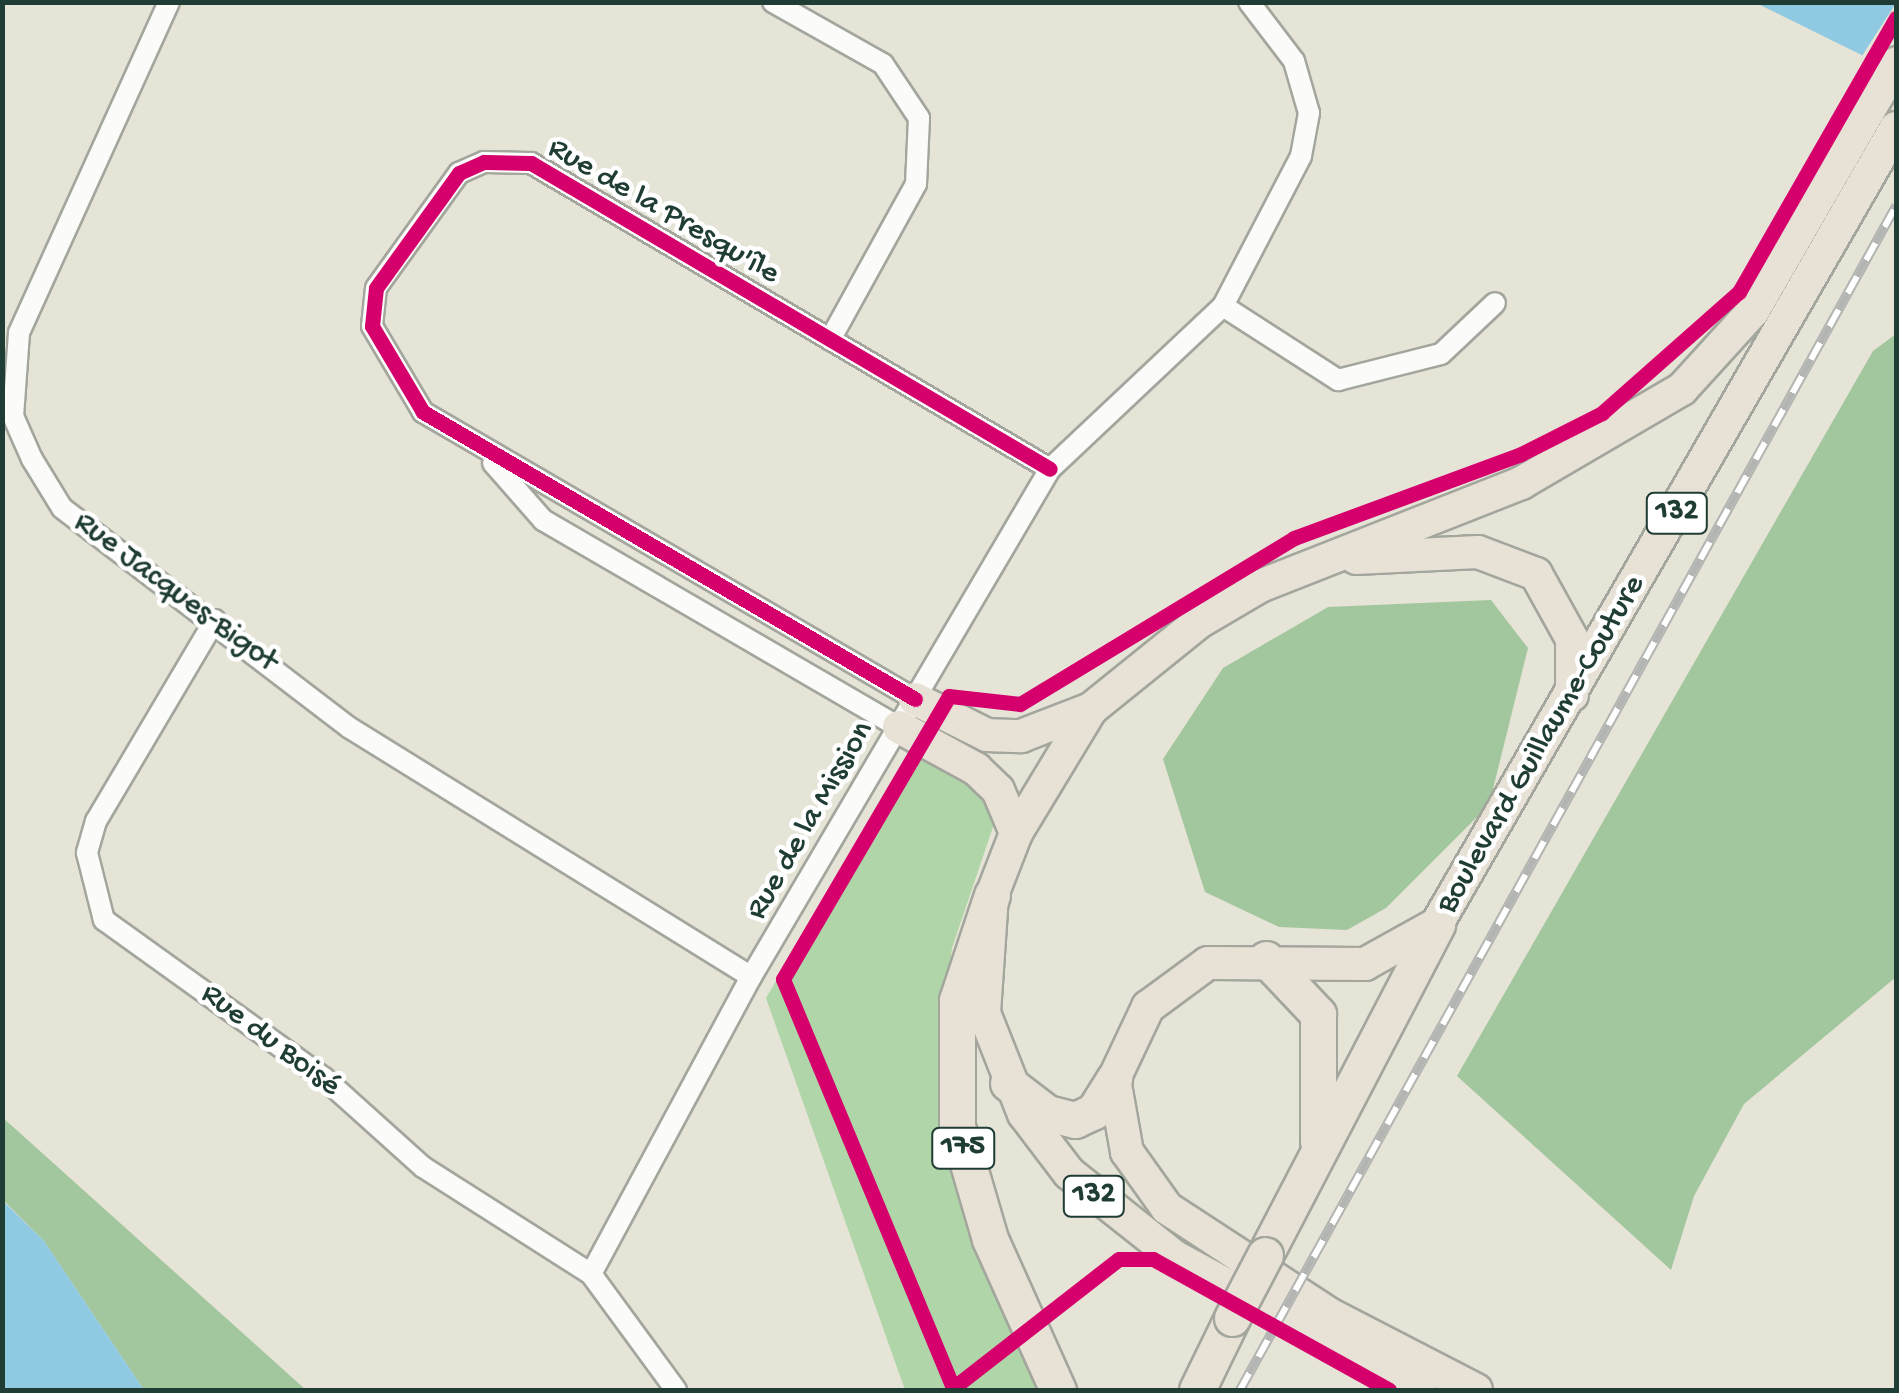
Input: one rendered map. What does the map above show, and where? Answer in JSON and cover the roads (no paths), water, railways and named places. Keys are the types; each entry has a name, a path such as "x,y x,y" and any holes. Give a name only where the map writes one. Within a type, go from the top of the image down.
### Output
{"highway":[{"name":"175","path":"992,895 958,1000 957,1126 990,1239 1058,1390"},
{"name":"Boulevard Guillaume-Couture","path":"1197,1390 1438,924"},
{"path":"1266,959 1318,1014 1325,1046 1316,1158"},
{"path":"1008,1082 1047,1113 1075,1120 1094,1111 1114,1079"}],"main road":[{"name":"132","path":"1420,1390 1138,1232 1058,1160 1008,1082 984,1012 992,895 1016,833 1091,709 1199,622 1322,562 1581,454 1682,389 1753,312 1896,63"},
{"name":"Boulevard Guillaume-Couture","path":"1438,924 1896,128"},
{"path":"1322,562 1478,552 1520,564 1564,612 1572,696"},
{"path":"906,713 988,734 1021,736 1091,709"},
{"path":"906,713 998,790 1016,833"},
{"path":"1114,1079 1133,1028 1168,986 1208,963 1266,959 1365,964 1438,924"},
{"name":"132","path":"1114,1079 1127,1152 1167,1208 1329,1314 1476,1390"}],"street":[{"name":"Rue Jacques-Bigot","path":"169,2 19,333 13,416 62,508 458,802 751,976"},
{"path":"773,2 883,64 919,118 916,184 830,340"},
{"name":"Rue de la Mission","path":"590,1274 751,976 1050,469 1223,306 1301,156 1309,113 1294,61 1248,2"},
{"name":"Rue de la Presqu'île","path":"906,713 561,488 488,458 422,412 372,326 376,288 440,190 484,162 531,163 1050,469"},
{"path":"1223,306 1338,380 1441,354 1495,303"},
{"name":"Rue de la Presqu'île","path":"488,458 543,520 906,713"},
{"name":"Rue du Boisé","path":"215,620 96,821 88,866 104,920 324,1078 423,1167 590,1274 676,1390"}],"water":[{"path":"1756,3 1896,3 1896,72"},
{"path":"2,1200 44,1241 144,1390 3,1390"}],"railway":[{"path":"1240,1390 1896,206"}]}
